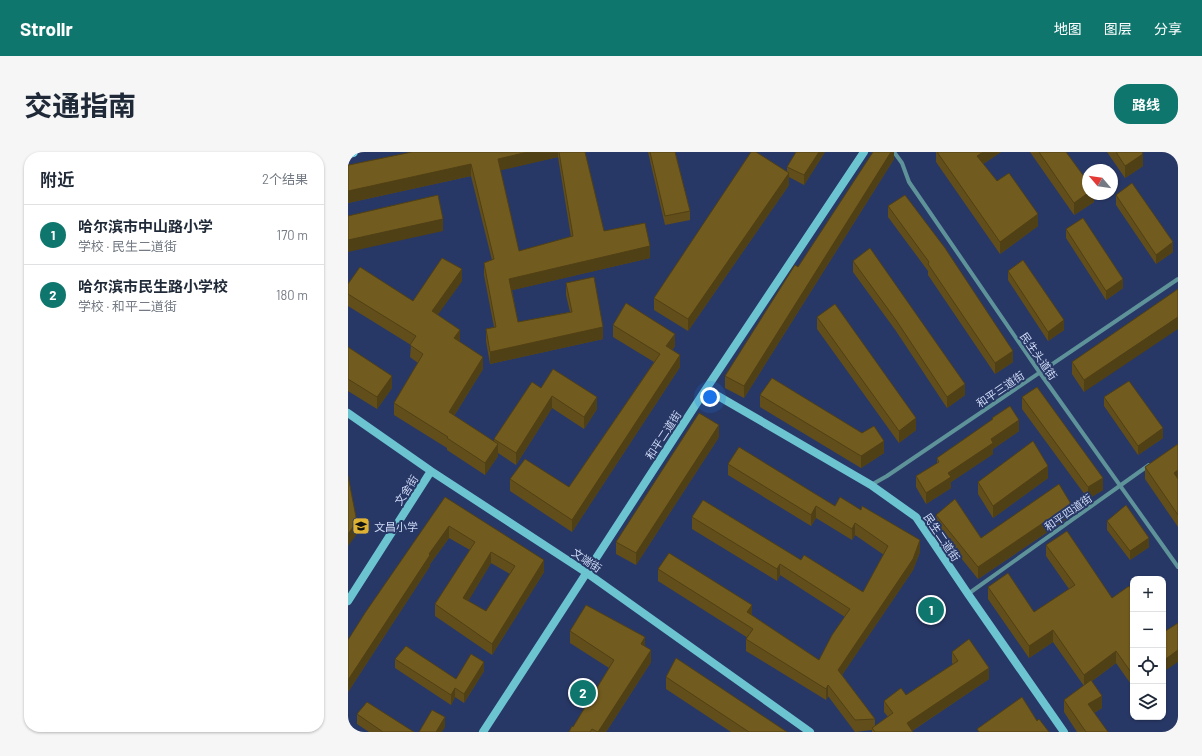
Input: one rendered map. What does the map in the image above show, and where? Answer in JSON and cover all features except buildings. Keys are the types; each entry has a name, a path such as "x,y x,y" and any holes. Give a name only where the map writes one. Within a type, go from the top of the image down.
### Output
{"main road":[{"path":"348,153 353,152"}],"street":[{"name":"和平二道街","path":"483,732 706,389 864,152"},
{"name":"民生头道街","path":"894,152 902,163 909,182 1040,373 1178,566"},
{"name":"和平三道街","path":"871,485 887,476 1178,279"},
{"name":"民生二道街","path":"706,389 871,485 916,517 1064,732"},
{"name":"文端街","path":"348,413 376,431 431,471 587,573 810,732"},
{"name":"和平四道街","path":"968,594 1152,462"},
{"name":"文舍街","path":"348,601 431,471"}],"place":[{"name":"文昌小学","path":"361,526"},
{"name":"哈尔滨市中山路小学","path":"931,610"},
{"name":"哈尔滨市民生路小学校","path":"583,693"}]}
